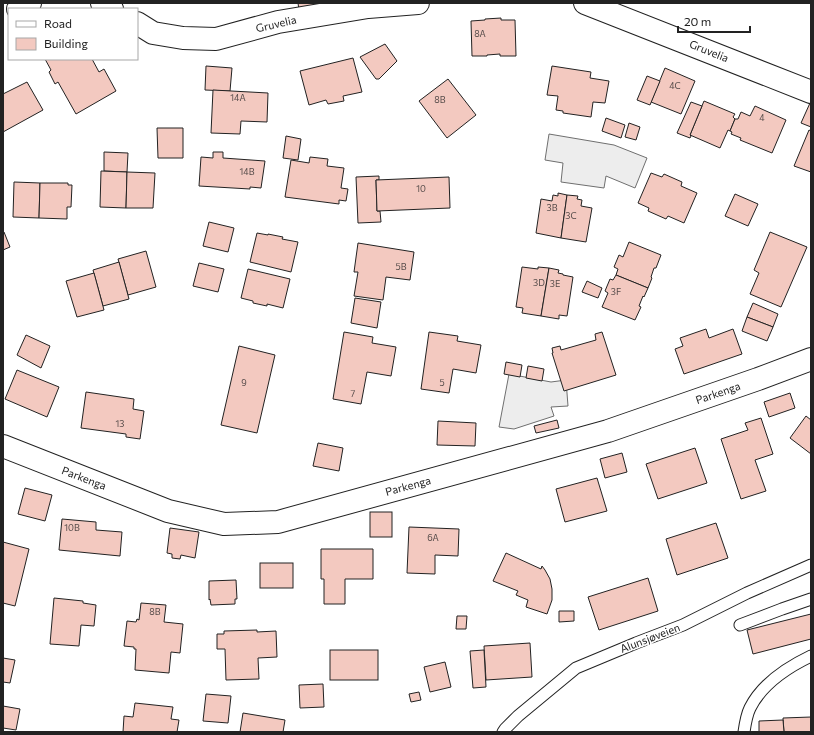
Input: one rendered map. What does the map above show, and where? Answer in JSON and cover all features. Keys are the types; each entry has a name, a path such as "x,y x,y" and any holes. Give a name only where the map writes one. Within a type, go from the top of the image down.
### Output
{"street":[{"path":"20,8 30,3"},
{"name":"Gruvelia","path":"138,24 153,33 183,38 216,40 278,22 368,7 418,3"},
{"name":"Gruvelia","path":"584,3 811,92"},
{"name":"Parkenga","path":"3,446 168,511 224,524 278,522 608,431 811,359"}],"lane":[{"name":"Alunsjøveien","path":"503,732 518,716 576,668 683,625 747,593 811,565"},
{"path":"740,625 811,599"},
{"path":"744,732 749,709 758,694 787,669 811,656"}],"shaded area":[{"path":"549,134 614,145 647,158 635,188 606,176 604,188 561,182 563,163 545,160"},
{"path":"509,374 551,382 566,380 568,406 551,407 554,416 514,429 499,427"}],"building":[{"path":"298,3 323,3 323,7 299,10"},
{"path":"501,18 501,20 515,20 516,56 500,56 500,54 472,56 471,21"},
{"path":"385,44 397,61 379,79 376,79 360,57"},
{"path":"353,58 362,92 343,96 344,101 328,104 326,100 309,105 300,71"},
{"path":"46,60 93,60 99,72 104,69 116,91 76,114 58,82 55,84 49,72 51,70"},
{"path":"206,66 232,68 230,91 205,90"},
{"path":"552,66 591,72 590,78 609,81 605,103 593,102 591,117 563,113 563,111 556,110 558,96 547,95"},
{"path":"665,68 695,81 681,114 651,102"},
{"path":"647,76 660,81 650,105 637,100"},
{"path":"448,79 476,115 447,138 419,101"},
{"path":"27,82 43,110 3,132 3,94"},
{"path":"213,90 268,93 267,122 241,121 240,134 211,133"},
{"path":"704,101 735,114 733,117 735,119 730,131 728,130 720,148 690,135"},
{"path":"691,102 702,106 690,138 677,133"},
{"path":"811,103 811,127 801,123"},
{"path":"755,106 786,120 772,153 740,140 741,138 731,134 732,132 730,131 735,119 738,119 741,112 750,116"},
{"path":"606,118 625,125 621,138 602,131"},
{"path":"629,123 640,127 636,140 625,137"},
{"path":"157,128 183,128 183,158 158,158"},
{"path":"809,130 811,131 811,172 794,166"},
{"path":"286,136 301,139 298,160 283,158"},
{"path":"104,152 128,153 127,172 104,171"},
{"path":"213,152 223,152 223,158 265,161 261,188 250,187 250,189 199,186 201,157 213,158"},
{"path":"310,157 328,159 327,166 344,168 341,188 348,189 346,201 339,200 339,204 285,197 291,160 309,163"},
{"path":"101,171 127,172 126,208 100,207"},
{"path":"127,172 155,173 153,208 126,208"},
{"path":"651,173 662,177 664,174 682,182 681,186 697,193 684,223 668,216 666,219 648,211 649,208 638,203"},
{"path":"379,176 379,180 376,180 377,211 380,211 381,222 358,223 356,177"},
{"path":"449,177 450,208 377,211 376,180"},
{"path":"14,182 40,183 39,218 13,217"},
{"path":"40,183 68,183 68,185 72,185 71,207 67,207 67,219 39,218"},
{"path":"558,193 567,195 561,238 536,233 541,199 552,201 553,195 558,196"},
{"path":"735,194 758,204 748,226 725,216"},
{"path":"567,195 578,196 577,199 582,200 581,206 592,208 586,242 561,238"},
{"path":"209,222 234,228 228,252 203,246"},
{"path":"4,232 10,247 3,250 3,233"},
{"path":"770,232 807,247 781,307 750,294 759,273 754,270"},
{"path":"257,233 283,237 282,239 298,242 291,272 250,262"},
{"path":"629,242 661,255 656,268 654,268 648,288 616,275 618,269 614,267 619,255 623,257"},
{"path":"358,243 414,252 410,280 386,277 383,300 354,296 358,272 354,272"},
{"path":"146,251 156,287 128,295 118,259"},
{"path":"119,262 129,299 103,306 93,270"},
{"path":"199,263 224,269 218,292 193,286"},
{"path":"522,267 538,269 538,267 549,268 541,316 522,313 523,308 516,307"},
{"path":"549,268 559,270 558,273 563,275 573,277 567,316 559,315 559,319 541,316"},
{"path":"248,269 290,279 283,308 267,304 267,306 253,303 253,301 241,298"},
{"path":"94,273 104,310 77,317 66,281"},
{"path":"616,275 648,288 644,297 643,296 639,306 641,307 635,320 602,307 608,293 605,291 610,279 613,280"},
{"path":"587,281 602,288 598,298 582,292"},
{"path":"355,298 381,302 377,328 351,323"},
{"path":"753,303 778,314 773,327 747,317"},
{"path":"747,317 773,327 767,341 742,331"},
{"path":"706,329 709,338 733,329 742,354 684,374 675,349 683,346 680,338"},
{"path":"344,332 373,337 372,343 396,347 391,376 367,372 361,404 333,399"},
{"path":"429,332 458,336 457,341 481,345 476,373 453,369 449,393 421,389"},
{"path":"602,332 616,375 564,391 552,353 552,348 560,346 561,350 596,340 595,334"},
{"path":"26,335 50,346 41,368 17,355"},
{"path":"239,346 275,355 257,433 221,425"},
{"path":"506,362 522,365 520,377 504,374"},
{"path":"528,366 544,369 542,381 526,378"},
{"path":"17,370 59,387 47,417 5,399"},
{"path":"86,392 134,399 133,409 144,411 140,439 126,437 126,434 81,428"},
{"path":"790,393 795,408 769,417 764,402"},
{"path":"806,416 811,420 811,454 790,438"},
{"path":"761,418 773,454 755,460 766,491 741,499 721,439 748,430 745,423"},
{"path":"557,420 559,428 536,433 534,426"},
{"path":"438,421 476,423 475,446 437,445"},
{"path":"318,443 343,448 339,471 313,466"},
{"path":"695,448 707,483 658,499 646,464"},
{"path":"622,453 627,472 605,478 600,459"},
{"path":"597,478 607,511 565,522 556,489"},
{"path":"25,488 52,495 45,521 18,514"},
{"path":"370,512 392,512 392,537 370,537"},
{"path":"62,519 96,522 96,530 122,532 120,556 59,550"},
{"path":"716,523 728,558 677,575 666,539"},
{"path":"409,527 459,529 458,556 435,555 435,574 407,573"},
{"path":"170,528 199,532 195,558 181,555 180,559 172,558 172,554 167,553"},
{"path":"3,542 29,549 15,606 3,603"},
{"path":"321,549 373,549 373,579 345,579 345,604 324,604 324,579 321,579"},
{"path":"506,553 541,569 542,566 545,570 550,579 552,589 552,600 547,614 526,607 528,600 516,595 518,591 493,581"},
{"path":"260,563 293,563 293,588 260,588"},
{"path":"648,578 658,611 599,630 588,597"},
{"path":"236,580 237,599 235,599 235,604 211,605 210,599 209,600 209,581"},
{"path":"54,598 83,601 83,603 96,605 94,626 81,625 79,646 50,644"},
{"path":"141,603 166,605 164,622 183,624 180,653 171,652 169,673 135,670 136,649 134,649 134,647 124,646 127,621 136,622 137,619 139,620"},
{"path":"559,611 574,611 574,621 559,622"},
{"path":"811,614 811,639 753,654 747,630"},
{"path":"457,616 467,616 466,629 456,629"},
{"path":"257,630 257,632 276,631 277,657 258,658 259,679 226,680 225,649 217,649 217,634 224,634 224,631"},
{"path":"530,643 532,677 486,680 484,646"},
{"path":"330,650 378,650 378,680 330,680"},
{"path":"484,650 486,687 473,688 470,651"},
{"path":"3,658 15,660 10,683 3,682"},
{"path":"445,662 451,687 430,692 424,667"},
{"path":"323,684 324,707 300,708 299,685"},
{"path":"419,692 421,700 411,702 409,694"},
{"path":"206,694 231,696 228,723 203,721"},
{"path":"135,703 173,707 171,719 179,720 177,732 123,732 124,716 133,717"},
{"path":"3,706 20,709 16,730 3,728"},
{"path":"243,713 285,720 283,732 240,732"},
{"path":"811,717 811,732 784,732 783,718"},
{"path":"783,720 784,732 759,732 759,721"}]}
